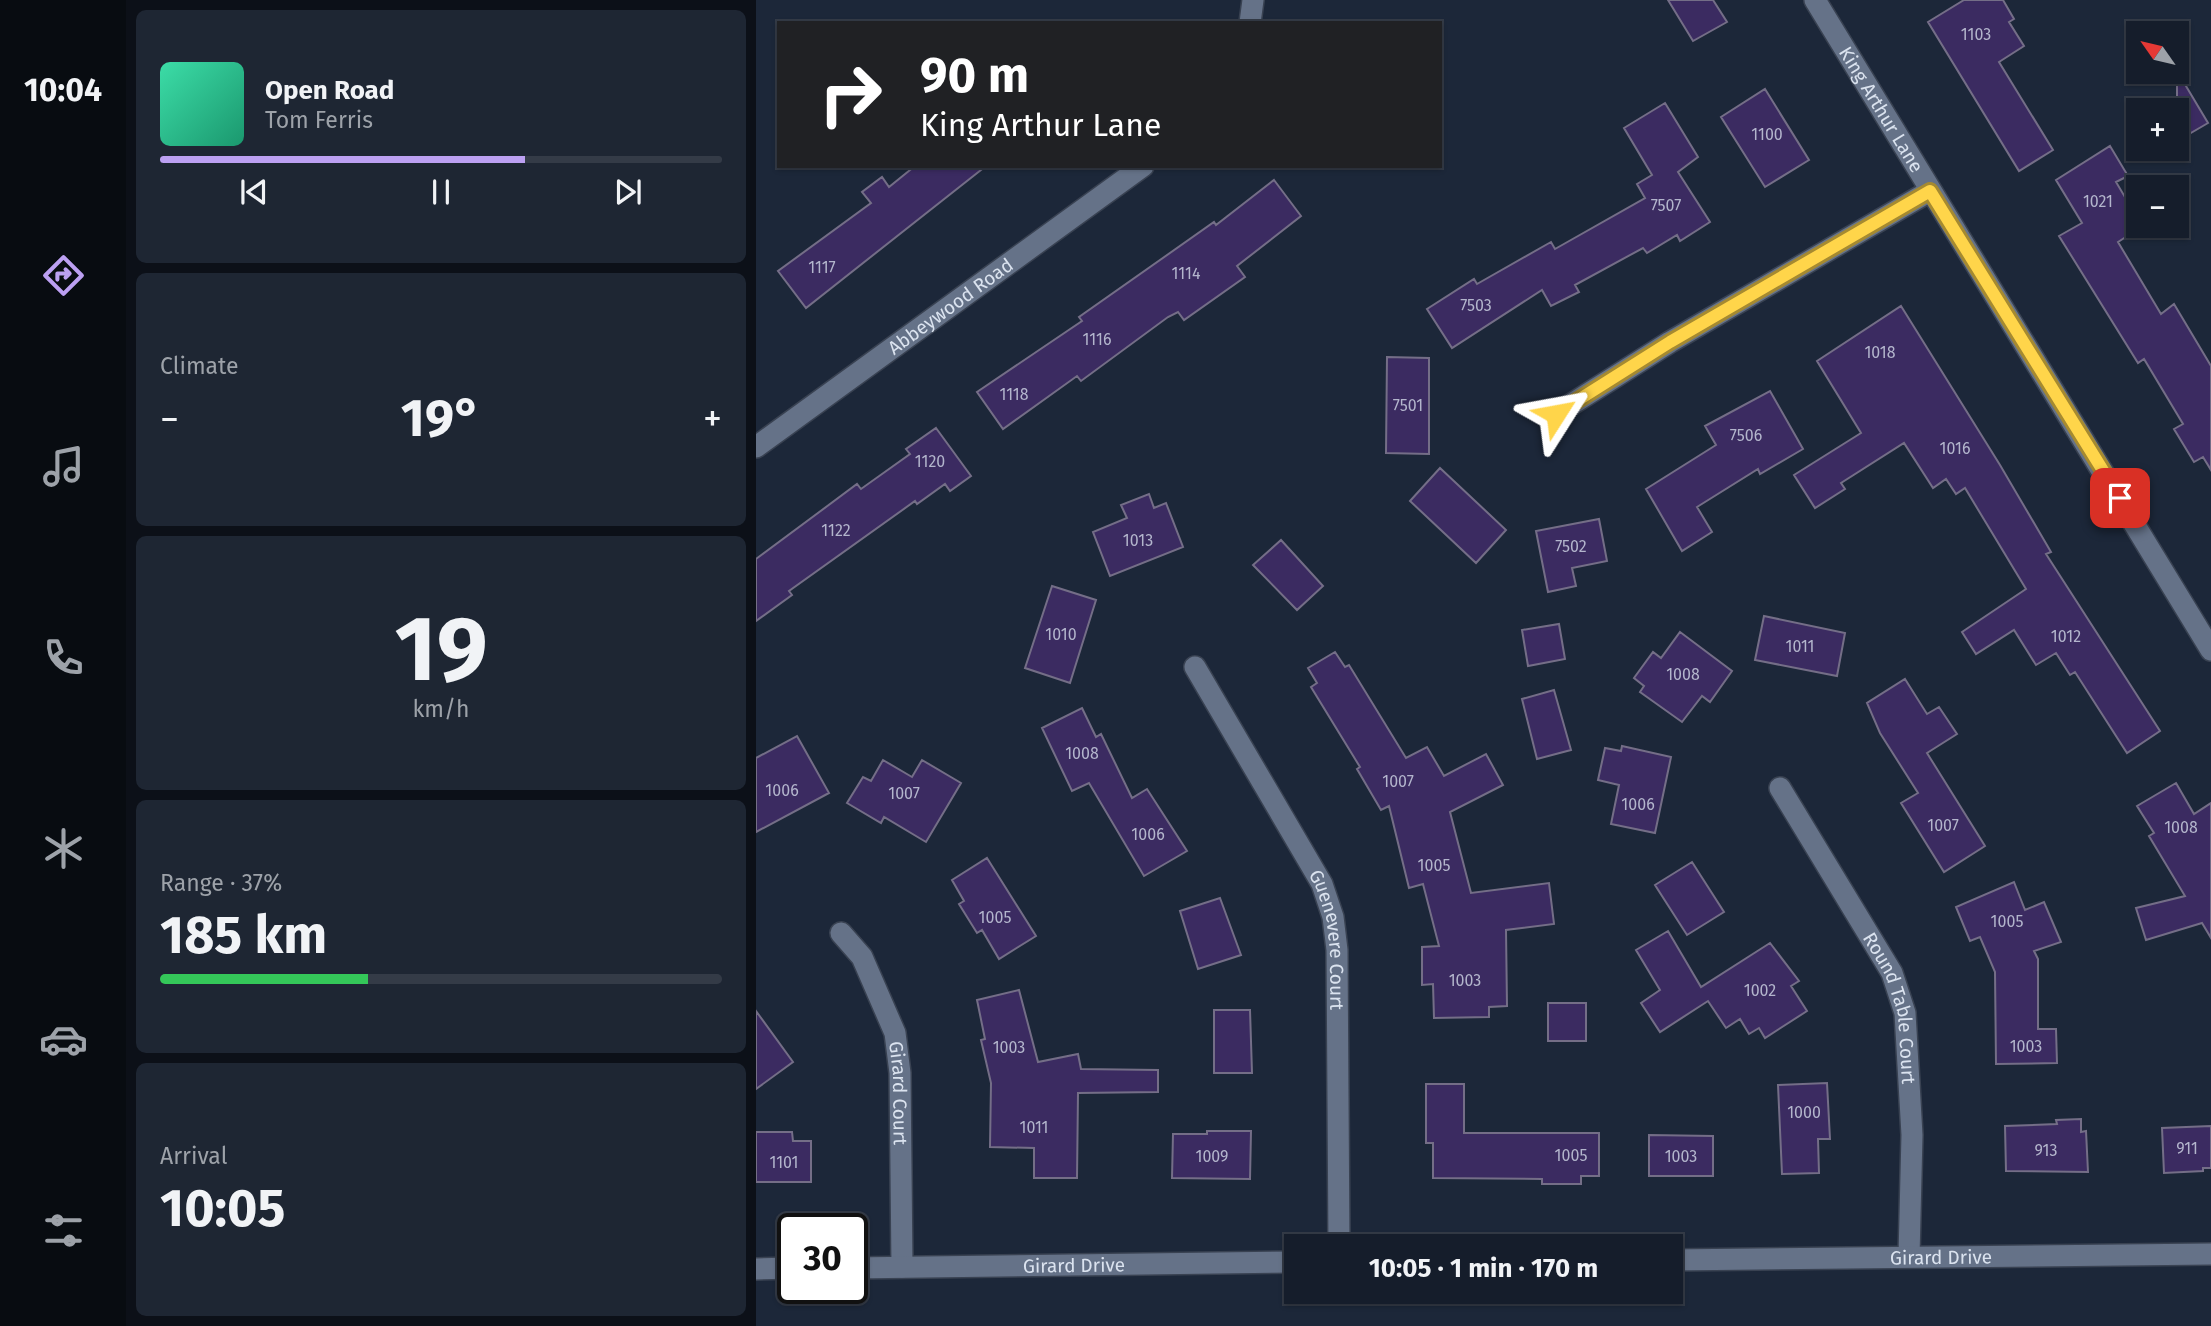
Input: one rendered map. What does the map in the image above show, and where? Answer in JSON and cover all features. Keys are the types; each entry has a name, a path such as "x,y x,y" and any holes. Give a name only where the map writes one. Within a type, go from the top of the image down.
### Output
{"street":[{"path":"1250,21 1253,0"},
{"name":"King Arthur Lane","path":"1815,0 2211,650"},
{"name":"Abbeywood Road","path":"756,447 1140,168"},
{"path":"1556,414 1670,342 1930,191"},
{"name":"Guenevere Court","path":"1195,667 1322,884 1333,916 1340,1007 1339,1234"},
{"name":"Round Table Court","path":"1780,788 1892,972 1905,1013 1912,1135 1909,1256"},
{"name":"Girard Court","path":"841,933 862,957 895,1034 900,1073 902,1267"},
{"name":"Girard Drive","path":"1683,1260 2211,1254"},
{"name":"Girard Drive","path":"868,1268 1284,1262"},
{"path":"756,1269 777,1268"}],"building":[{"path":"1668,0 1713,0 1727,22 1693,41"},
{"path":"1964,0 2003,0 2014,19 2009,22 2024,46 1999,62 2053,150 2019,171 1928,22"},
{"path":"2177,84 2185,84 2208,123 2189,134 2189,98 2177,98"},
{"path":"1765,89 1809,160 1765,187 1721,117"},
{"path":"1665,103 1698,157 1678,172 1710,222 1680,241 1677,235 1647,253 1643,248 1575,285 1579,292 1551,306 1542,290 1452,348 1427,309 1474,279 1477,284 1551,242 1555,249 1645,198 1637,184 1652,175 1624,128"},
{"path":"2110,146 2127,175 2116,182 2126,199 2126,237 2118,242 2161,314 2174,304 2211,366 2211,470 2203,457 2194,462 2174,429 2183,424 2144,359 2138,363 2059,236 2082,223 2056,180"},
{"path":"913,168 983,168 806,308 778,271 871,203 862,192 882,177 889,187"},
{"path":"1274,180 1301,216 1237,266 1245,277 1184,320 1178,312 1168,317 1081,381 1077,376 1003,429 977,392 1082,321 1079,317 1214,222 1216,225"},
{"path":"1901,306 2051,552 2046,554 2160,731 2127,753 2075,672 2070,675 2056,653 2036,665 2014,630 1976,654 1962,632 2026,589 1965,488 1956,494 1946,479 1933,488 1904,443 1841,483 1845,489 1815,508 1794,475 1861,433 1817,361"},
{"path":"1387,357 1429,358 1429,454 1386,453"},
{"path":"1770,391 1803,449 1760,474 1758,469 1697,507 1712,532 1682,551 1646,489 1716,445 1705,426"},
{"path":"936,428 971,476 950,491 945,484 917,504 915,501 789,591 792,595 756,621 756,559 857,484 861,489 910,454 906,449"},
{"path":"1440,468 1506,530 1476,563 1410,501"},
{"path":"1149,494 1154,508 1166,503 1183,547 1110,576 1093,532 1127,518 1121,505"},
{"path":"1599,519 1607,561 1572,568 1576,586 1548,592 1536,531"},
{"path":"1281,540 1323,586 1297,610 1253,565"},
{"path":"1052,586 1096,600 1070,683 1025,668"},
{"path":"1764,616 1845,633 1837,676 1755,660"},
{"path":"1559,624 1565,659 1528,666 1522,630"},
{"path":"1680,632 1732,671 1710,702 1702,696 1682,722 1640,692 1644,686 1634,678 1653,652 1661,658"},
{"path":"1335,652 1345,667 1349,665 1406,758 1427,747 1444,776 1486,754 1503,785 1450,812 1471,893 1549,883 1554,924 1506,930 1507,1006 1489,1007 1489,1017 1434,1018 1433,984 1422,985 1422,947 1439,946 1423,884 1409,888 1389,806 1381,810 1357,769 1360,767 1311,687 1317,683 1308,668"},
{"path":"1905,679 1927,714 1939,707 1957,734 1927,753 1985,846 1944,872 1901,803 1918,793 1880,733 1867,703"},
{"path":"1554,690 1571,750 1537,759 1522,699"},
{"path":"1082,708 1096,737 1101,734 1132,798 1147,789 1187,851 1144,876 1089,783 1072,791 1042,728"},
{"path":"797,736 829,793 756,832 756,758"},
{"path":"1622,746 1671,757 1655,833 1611,824 1619,785 1598,780 1605,748 1621,751"},
{"path":"883,760 912,777 922,760 961,783 926,842 884,817 881,823 847,803 863,777 871,781"},
{"path":"2176,783 2194,814 2211,803 2211,938 2202,923 2146,940 2136,908 2185,896 2149,836 2154,833 2137,806"},
{"path":"987,858 1036,936 999,959 982,930 977,933 959,904 964,901 952,880"},
{"path":"1692,862 1724,912 1687,935 1655,885"},
{"path":"2014,882 2025,910 2044,902 2061,942 2034,951 2038,959 2038,1029 2056,1029 2057,1063 1996,1064 1995,972 1980,937 1970,941 1956,907"},
{"path":"1220,898 1241,955 1198,969 1180,911"},
{"path":"1668,931 1701,987 1770,943 1799,981 1791,986 1807,1011 1765,1038 1759,1028 1749,1034 1740,1019 1726,1028 1708,1001 1660,1032 1641,1003 1660,990 1636,950"},
{"path":"1019,990 1038,1062 1078,1054 1081,1069 1158,1070 1158,1092 1078,1093 1077,1178 1034,1178 1034,1148 990,1147 991,1083 981,1040 985,1039 977,1000"},
{"path":"1548,1003 1586,1003 1586,1041 1548,1041"},
{"path":"1214,1010 1250,1010 1252,1073 1214,1073"},
{"path":"756,1011 793,1062 756,1089"},
{"path":"1827,1083 1830,1139 1818,1139 1819,1173 1782,1174 1778,1085"},
{"path":"1426,1084 1464,1084 1464,1133 1599,1133 1599,1176 1581,1176 1581,1184 1542,1184 1542,1179 1433,1178 1433,1143 1426,1143"},
{"path":"2081,1119 2081,1132 2086,1131 2088,1172 2006,1171 2005,1126 2057,1124 2056,1120"},
{"path":"2211,1126 2211,1168 2203,1168 2203,1171 2164,1173 2162,1128"},
{"path":"1207,1131 1251,1131 1250,1179 1172,1178 1173,1134 1207,1134"},
{"path":"756,1132 792,1132 793,1141 811,1141 811,1182 756,1182"},
{"path":"1649,1135 1713,1136 1713,1176 1649,1176"}],"route":[{"path":"1556,414 1670,342 1930,191 1961,237 2088,451 2120,498"}]}
